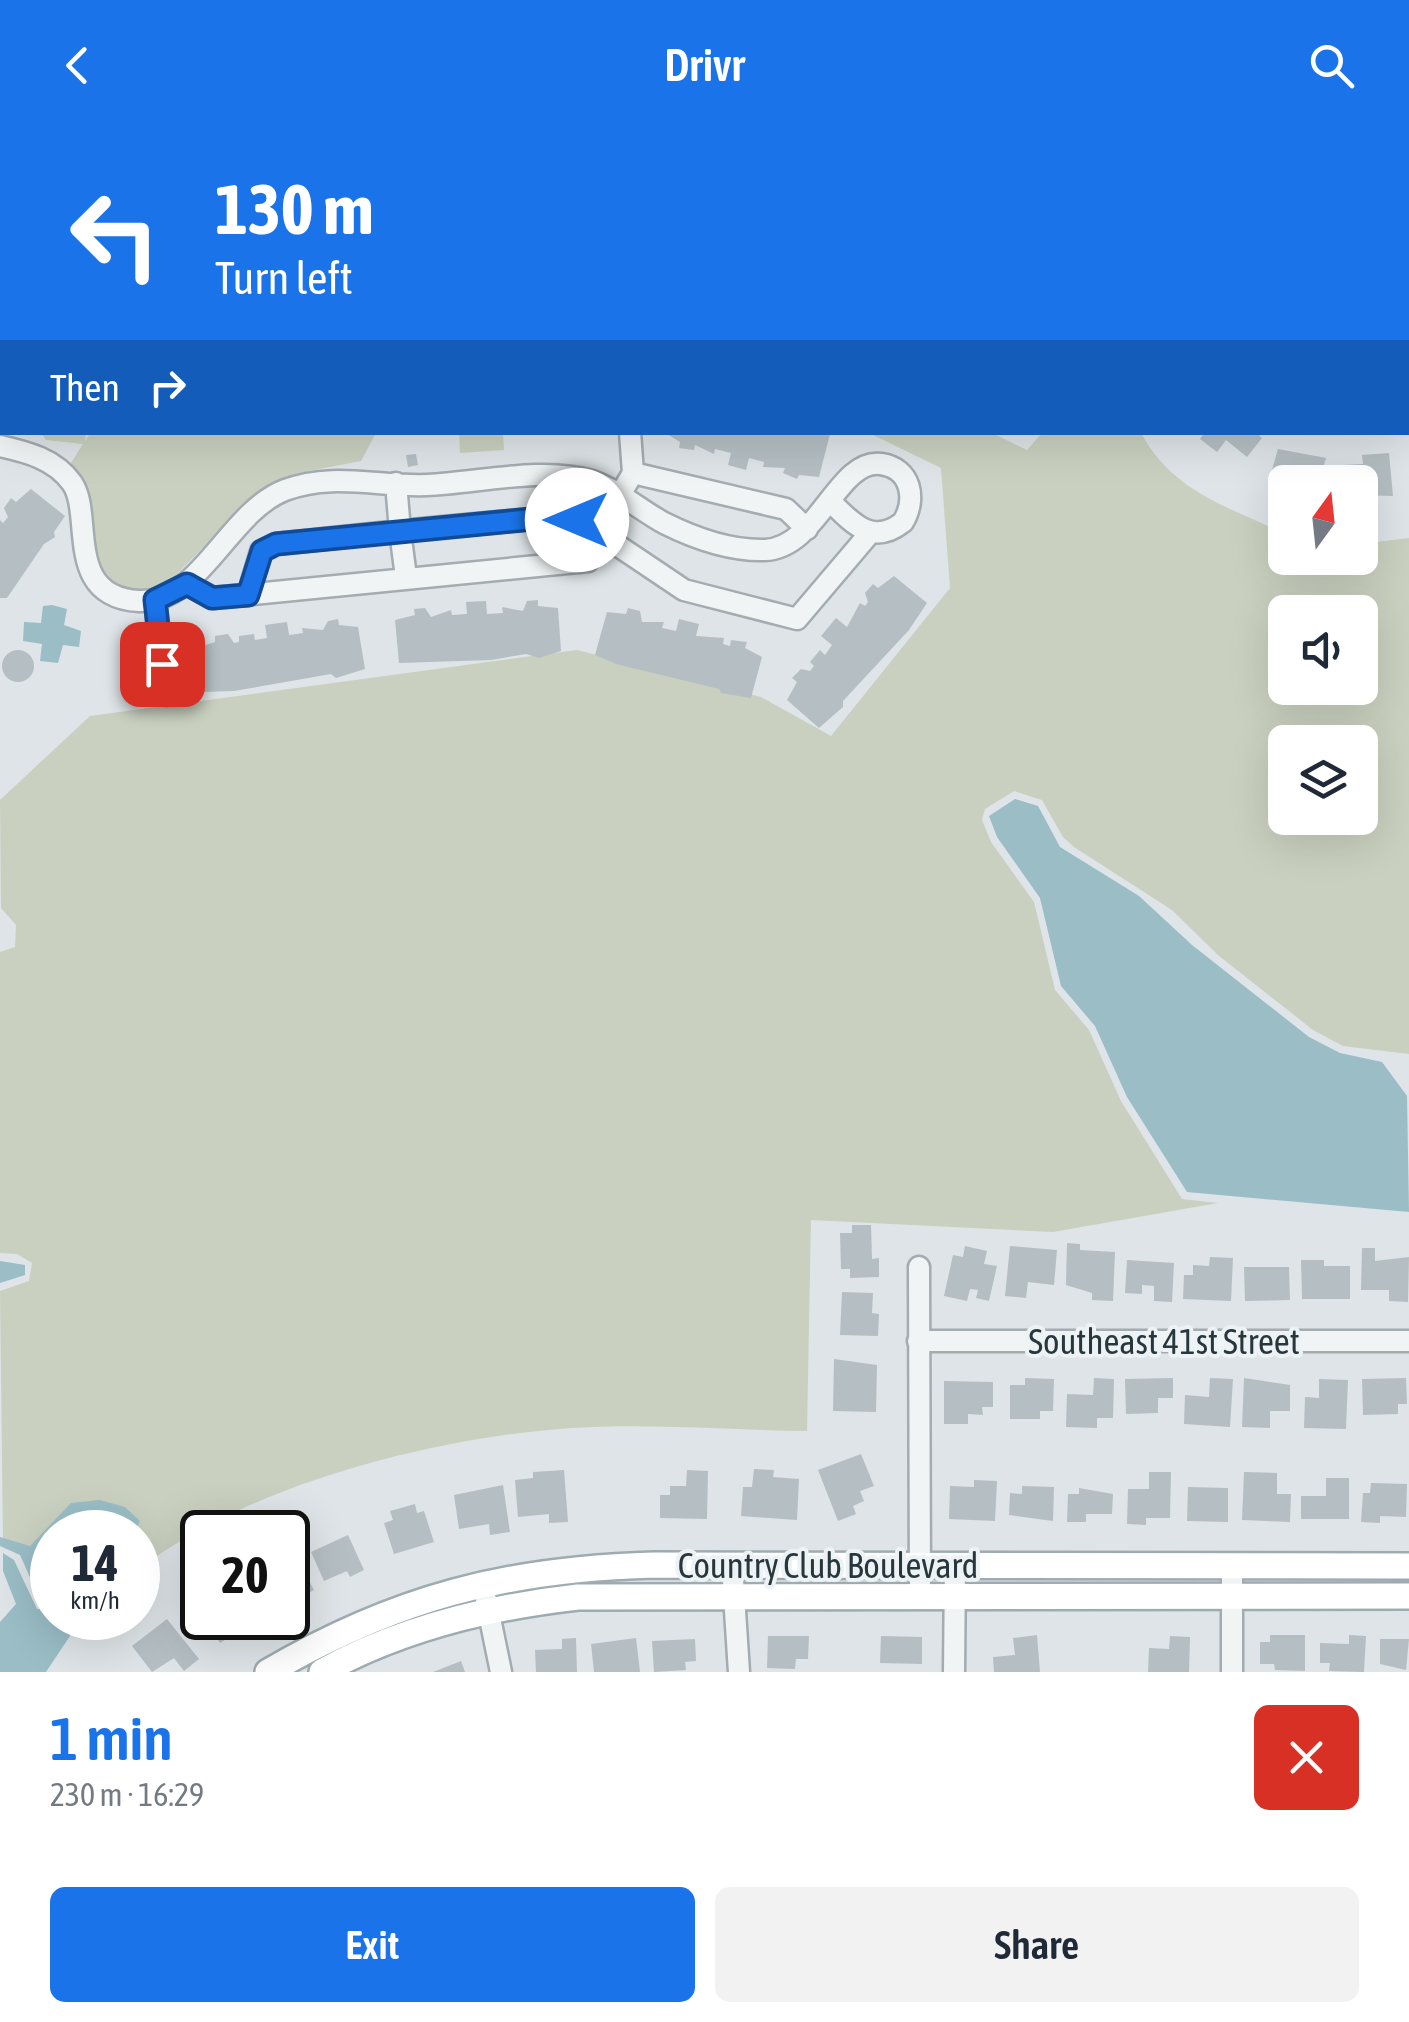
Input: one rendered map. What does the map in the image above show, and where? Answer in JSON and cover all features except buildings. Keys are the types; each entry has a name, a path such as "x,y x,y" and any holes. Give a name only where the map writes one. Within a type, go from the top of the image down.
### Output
{"main road":[{"name":"Country Club Boulevard","path":"268,1672 372,1617 482,1583 590,1568 1409,1566"},
{"name":"Country Club Boulevard","path":"322,1672 392,1640 489,1610 578,1598 1409,1596"}],"street":[{"path":"187,584 212,598 588,561 633,473 630,435"},
{"path":"6,446 52,464 70,480 78,494 82,548 104,587 135,601 155,600 187,584 242,520 281,492 330,479 396,483 560,476 587,480 664,522 738,550 771,550 807,528 860,468 884,464 895,469 910,488 909,511 894,529 870,533 852,524 831,502"},
{"path":"633,473 786,509 807,528"},
{"path":"396,483 406,577"},
{"path":"248,595 262,551 276,544 563,516 602,534 684,590 796,619 870,533"},
{"path":"155,600 166,695"},
{"path":"919,1267 920,1596"},
{"name":"Southeast 41st Street","path":"918,1341 1409,1342"},
{"path":"732,1565 738,1672"},
{"path":"954,1566 954,1672"},
{"path":"1232,1566 1232,1672"},
{"path":"482,1583 501,1672"}],"green space":[{"path":"42,435 86,435 85,441 89,435 375,435 361,461 309,471 249,501 163,588 125,593 94,567 92,518 69,466 83,444 46,440"},
{"path":"459,435 503,435 504,450 460,453"},
{"path":"873,435 996,435 1027,450 1040,435 1142,435 1154,453 1185,484 1268,526 1268,575 1378,575 1378,542 1409,538 1409,1054 1343,1046 1313,1030 1218,955 1172,910 1074,847 1063,837 1042,800 1014,791 985,809 982,820 991,842 1034,902 1055,990 1089,1030 1121,1101 1182,1199 1218,1203 1053,1232 811,1220 807,1431 660,1426 518,1433 403,1454 344,1470 239,1510 180,1510 180,1541 160,1555 160,1510 30,1510 30,1546 3,1540 0,1291 29,1281 32,1263 17,1254 0,1253 0,952 15,947 16,925 1,908 0,800 90,716 577,650 761,697 831,736 950,588 941,468"}],"water":[{"path":"43,606 67,609 64,625 81,631 79,647 63,645 58,663 40,661 42,644 23,641 24,622 41,623"},
{"path":"1015,799 1038,806 1060,847 1139,896 1192,945 1309,1037 1340,1053 1382,1062 1407,1096 1409,1212 1187,1192 1127,1097 1095,1026 1061,986 1040,898 997,837 989,816"},
{"path":"0,1261 25,1265 25,1275 0,1283"},
{"path":"100,1500 128,1510 64,1510 71,1503"},
{"path":"0,1537 30,1546 30,1577 20,1555 0,1546"},
{"path":"3,1553 14,1560 30,1594 30,1640 67,1640 46,1672 0,1672 0,1622 16,1604 3,1571"}],"route":[{"path":"162,664 155,600 187,584 212,598 248,595 254,565 262,551 276,544 563,516 577,520"}]}
